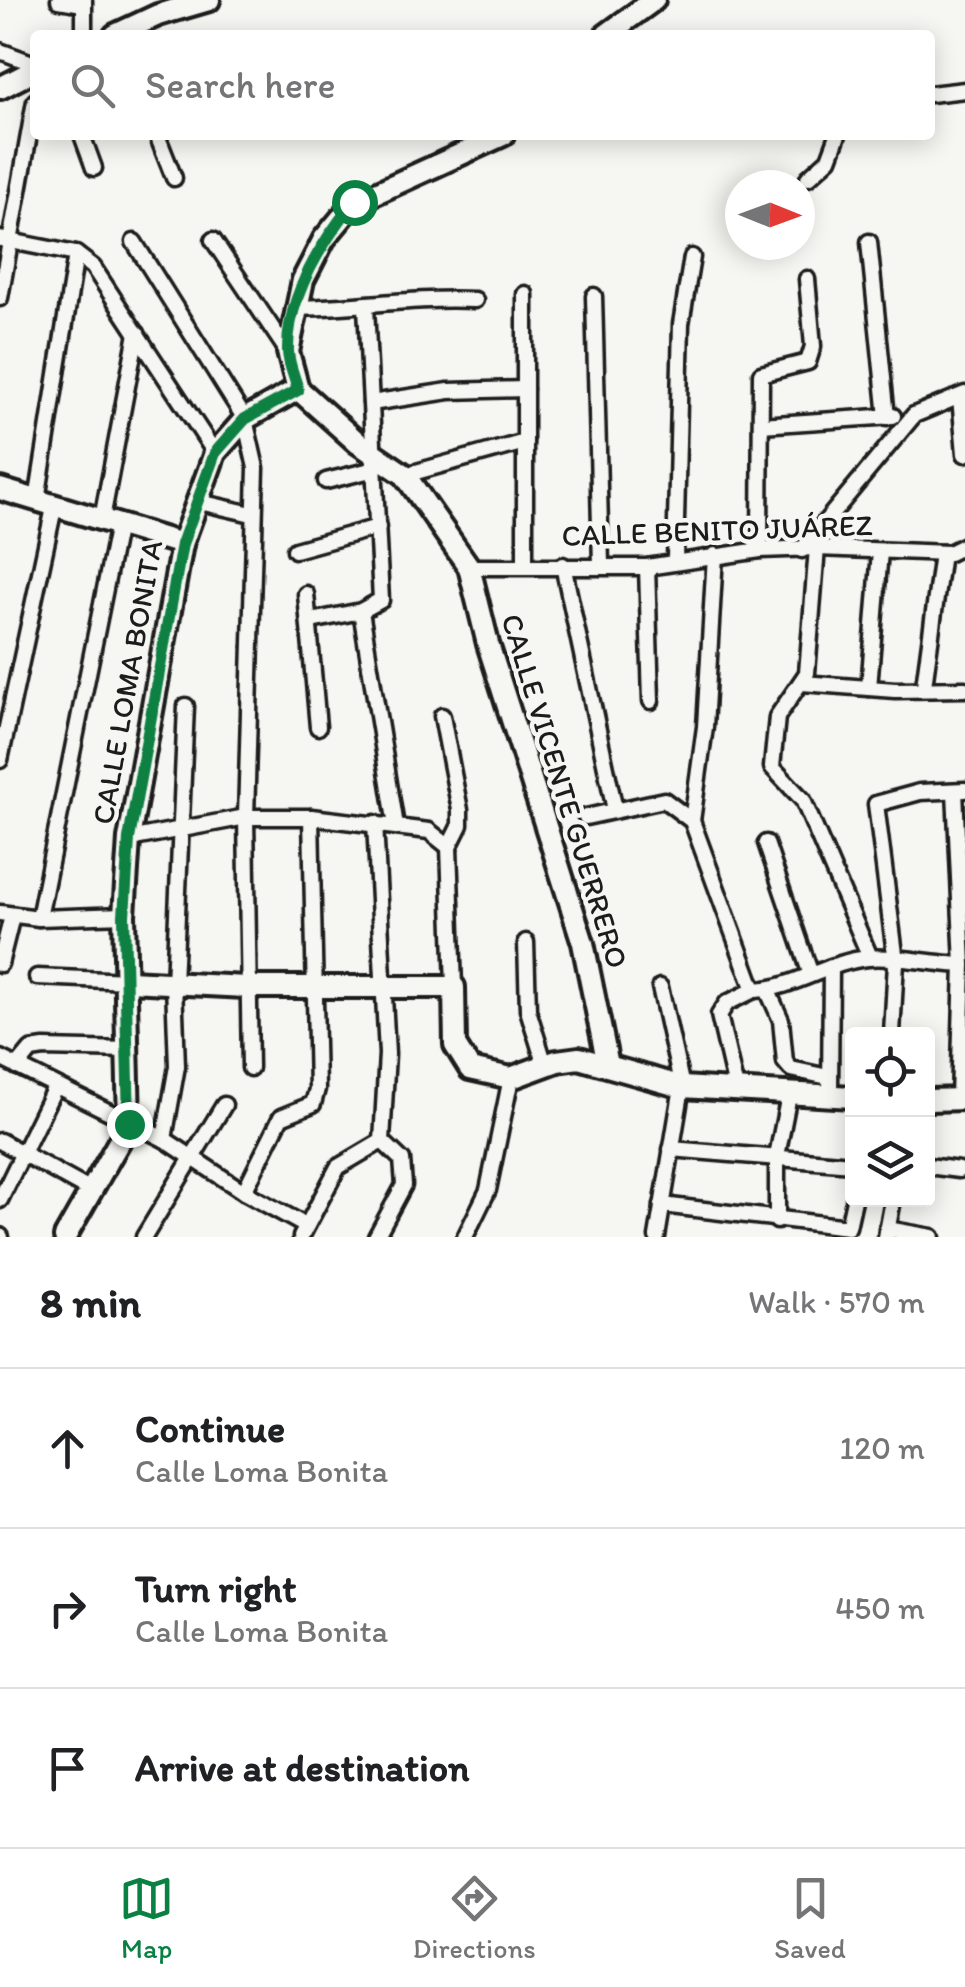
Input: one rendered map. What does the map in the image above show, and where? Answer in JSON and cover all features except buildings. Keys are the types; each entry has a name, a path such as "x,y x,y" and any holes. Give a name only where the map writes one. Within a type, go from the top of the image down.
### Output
{"street":[{"path":"59,0 83,2 84,30"},
{"path":"123,30 160,7 210,0"},
{"path":"613,30 654,0"},
{"path":"0,51 30,65"},
{"path":"0,88 30,70"},
{"path":"935,93 965,90"},
{"path":"0,298 5,240 30,124"},
{"path":"84,140 94,168"},
{"path":"159,140 174,178"},
{"path":"288,352 303,280 324,239 354,202 491,140"},
{"path":"815,172 829,160 836,140"},
{"path":"5,240 76,254 93,266 215,453"},
{"path":"213,240 288,352 298,390"},
{"path":"134,242 245,419 256,468 246,817 250,1068"},
{"path":"869,242 887,417"},
{"path":"0,760 46,502 76,254"},
{"path":"675,560 681,324 692,258"},
{"path":"760,550 761,374 808,362 812,346 807,279"},
{"path":"525,294 525,564"},
{"path":"594,296 601,565"},
{"path":"297,308 366,307 424,297 475,300"},
{"path":"312,621 360,612 381,600 366,307"},
{"path":"39,918 110,522 137,333"},
{"path":"370,402 450,391 525,389"},
{"name":"CALLE LOMA BONITA","path":"129,1124 129,981 124,916 129,839 182,544 215,453 245,419 298,390"},
{"name":"CALLE VICENTE GUERRERO","path":"298,390 375,459 404,475 469,567 488,644 583,943 608,1065"},
{"path":"761,425 914,415 962,396 965,454"},
{"path":"870,957 803,800 772,767 777,717 808,674 810,549 914,415"},
{"path":"404,475 525,442"},
{"path":"326,482 375,459"},
{"path":"0,490 182,544"},
{"path":"195,501 252,514"},
{"path":"295,550 378,527"},
{"name":"CALLE BENITO JUÁREZ","path":"469,567 647,567 760,550 942,553 965,545"},
{"path":"869,688 880,551"},
{"path":"924,686 942,553"},
{"path":"716,556 704,727 692,821 760,990 781,1020 785,1062 791,1069 845,1094"},
{"path":"564,564 615,810"},
{"path":"647,567 650,701"},
{"path":"306,594 312,621 318,728"},
{"path":"360,612 396,826"},
{"path":"802,683 965,689"},
{"path":"164,1139 177,1066 174,984 186,706"},
{"path":"442,716 460,810 460,825 449,847 455,1046 470,1069 511,1078 579,1058 682,1086 789,1094 829,1086"},
{"path":"892,1027 896,962 876,804 920,792 960,791 962,1099 935,1100"},
{"path":"586,817 664,800 692,821"},
{"path":"129,839 167,834 178,826 246,817 311,817 429,831 449,847"},
{"path":"244,1192 282,1117 313,1104 317,1089 311,817"},
{"path":"376,823 388,1054 382,1141"},
{"path":"766,842 810,972"},
{"path":"0,964 6,915 124,916"},
{"path":"526,942 528,1010 546,1065"},
{"path":"737,1092 719,1015 727,1003 787,985 810,972 870,957 963,965"},
{"path":"829,1086 831,967"},
{"path":"38,977 246,987 454,987"},
{"path":"657,1237 682,1086 660,987"},
{"path":"17,1067 31,1050 44,1048 130,1050"},
{"path":"0,1058 164,1139 303,1231 338,1167 382,1141"},
{"path":"465,1237 488,1190 511,1078"},
{"path":"0,1200 55,1087"},
{"path":"776,1221 778,1156 789,1094"},
{"path":"144,1237 224,1104"},
{"path":"65,1237 129,1124"},
{"path":"0,1141 91,1190"},
{"path":"376,1237 404,1185 402,1160 382,1141"},
{"path":"671,1150 845,1163"},
{"path":"935,1167 959,1170"},
{"path":"662,1205 848,1227 852,1207"},
{"path":"892,1207 886,1233 932,1237"}],"route":[{"path":"129,1124 129,981 124,916 129,839 182,544 215,453 245,419 298,390 288,352 303,280 324,239 354,202"}]}
